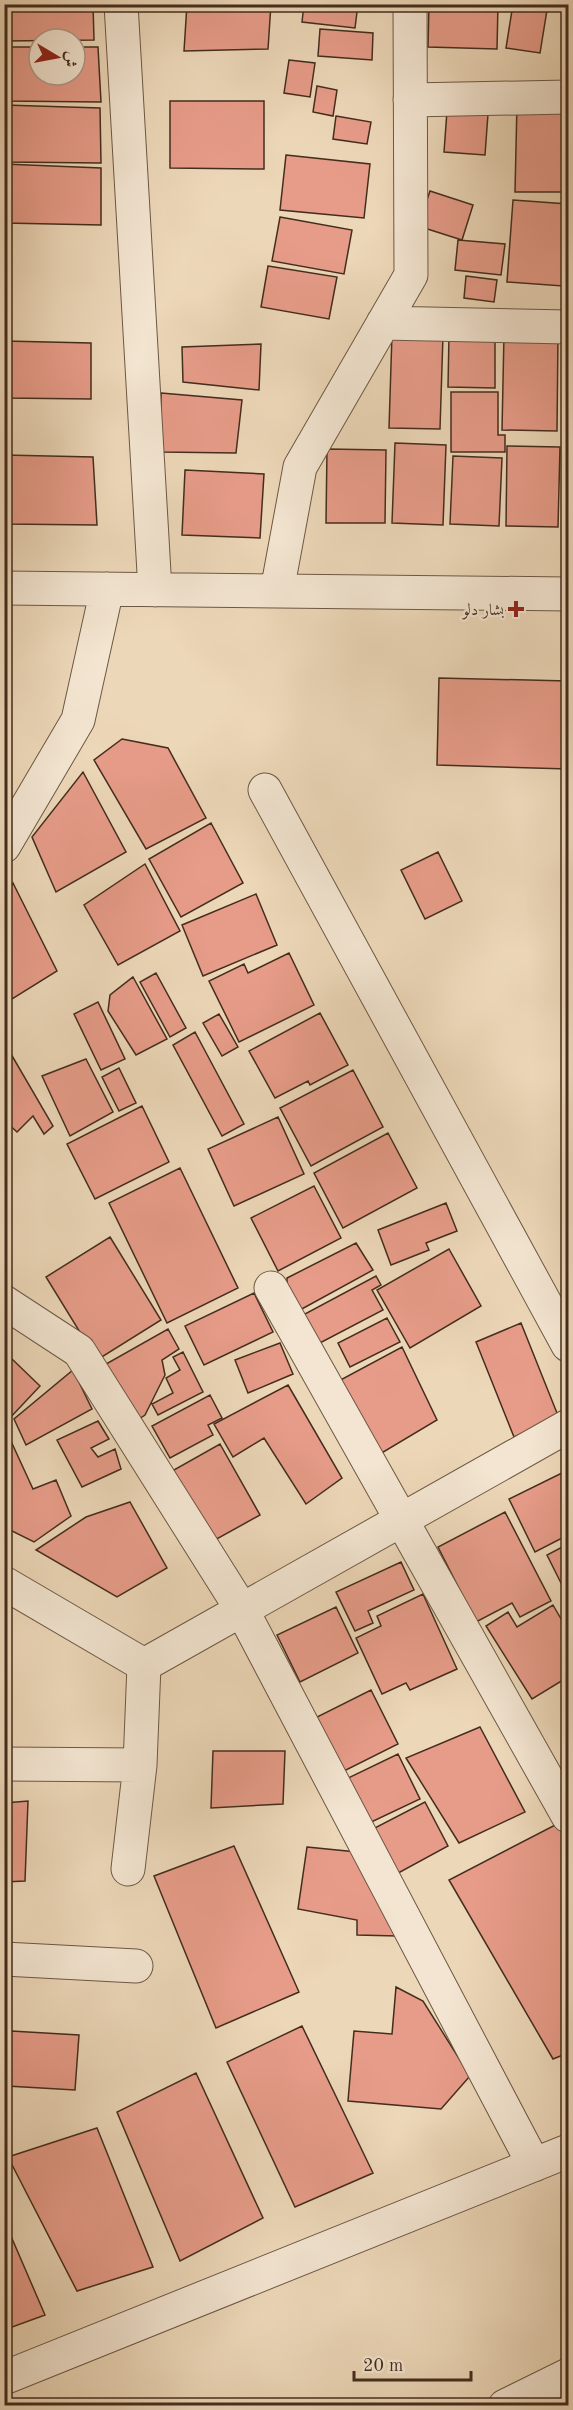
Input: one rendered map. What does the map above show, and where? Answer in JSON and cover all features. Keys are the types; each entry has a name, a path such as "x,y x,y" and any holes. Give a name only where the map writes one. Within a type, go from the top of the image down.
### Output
{"street":[{"path":"121,4 155,590"},
{"path":"277,591 300,467 411,275 410,4"},
{"path":"410,100 568,97"},
{"path":"383,323 568,327"},
{"path":"4,588 568,594"},
{"path":"4,846 78,720 106,589"},
{"path":"265,790 568,1345"},
{"path":"271,1288 568,1816"},
{"path":"4,1302 79,1351 242,1610 534,2165"},
{"path":"144,1665 568,1426"},
{"path":"4,1583 144,1665"},
{"path":"128,1869 140,1765 144,1665"},
{"path":"4,1764 140,1765"},
{"path":"4,1959 136,1966"},
{"path":"4,2378 568,2151"},
{"path":"505,2406 568,2375"}],"building":[{"path":"4,4 93,4 94,40 87,40 87,27 27,27 27,41 4,41"},
{"path":"187,4 271,4 268,49 184,51"},
{"path":"304,4 358,4 355,28 302,22"},
{"path":"429,4 498,4 497,49 428,47"},
{"path":"513,4 548,4 540,53 506,48"},
{"path":"565,4 568,4 568,28 565,28"},
{"path":"320,29 373,33 372,60 318,56"},
{"path":"4,47 27,47 27,87 87,87 87,47 98,47 101,102 4,101"},
{"path":"289,60 315,63 310,97 284,93"},
{"path":"317,86 337,90 333,116 313,112"},
{"path":"568,100 568,191 566,191"},
{"path":"170,101 264,101 264,169 170,168"},
{"path":"517,103 563,104 562,192 515,192"},
{"path":"4,105 100,108 101,163 4,162"},
{"path":"447,111 488,114 485,155 444,152"},
{"path":"336,116 371,122 367,144 333,139"},
{"path":"286,155 370,164 364,218 280,210"},
{"path":"4,164 101,168 101,225 4,223"},
{"path":"430,191 473,205 462,240 418,226"},
{"path":"513,200 568,204 563,286 507,282"},
{"path":"280,217 352,230 344,274 272,261"},
{"path":"458,240 505,244 501,275 455,270"},
{"path":"568,261 568,290 566,290"},
{"path":"268,266 337,277 329,319 261,307"},
{"path":"466,276 497,280 494,302 464,298"},
{"path":"392,334 443,335 440,429 389,428"},
{"path":"504,334 558,334 557,431 502,430"},
{"path":"449,335 495,335 495,388 448,387"},
{"path":"4,341 91,343 91,399 4,398"},
{"path":"261,344 259,390 183,382 182,347"},
{"path":"451,392 498,392 498,435 505,435 505,452 451,452"},
{"path":"161,393 242,400 236,453 161,452"},
{"path":"395,443 446,445 443,525 392,523"},
{"path":"507,446 560,447 558,527 506,526"},
{"path":"327,449 386,450 385,523 326,523"},
{"path":"4,455 93,457 97,525 4,524"},
{"path":"453,456 502,458 499,526 450,524"},
{"path":"185,470 264,474 260,538 182,535"},
{"path":"439,678 568,681 568,769 437,765"},
{"path":"122,739 168,748 206,818 146,849 94,760"},
{"path":"83,772 126,852 56,892 32,837"},
{"path":"211,823 243,883 181,917 149,859"},
{"path":"438,852 462,901 425,919 401,870"},
{"path":"145,864 180,931 118,965 84,905"},
{"path":"13,883 57,971 4,1004 4,898"},
{"path":"256,894 277,945 203,976 182,925"},
{"path":"289,953 314,1005 239,1042 209,981 244,964 248,973"},
{"path":"156,973 186,1028 170,1037 140,982"},
{"path":"133,977 167,1039 136,1055 108,1011 110,995"},
{"path":"98,1002 125,1059 101,1070 74,1014"},
{"path":"320,1013 348,1065 310,1085 308,1081 275,1098 249,1051"},
{"path":"219,1014 238,1047 222,1056 203,1023"},
{"path":"195,1032 244,1124 222,1136 173,1045"},
{"path":"4,1042 53,1126 44,1134 33,1116 17,1132 4,1120"},
{"path":"86,1059 113,1112 70,1136 42,1076"},
{"path":"119,1068 136,1103 119,1111 102,1077"},
{"path":"353,1070 383,1127 311,1166 280,1108"},
{"path":"142,1106 169,1162 95,1199 67,1144"},
{"path":"278,1117 304,1174 234,1206 208,1149"},
{"path":"388,1133 417,1188 343,1228 314,1173"},
{"path":"180,1168 238,1288 167,1323 109,1203"},
{"path":"314,1186 341,1238 278,1271 251,1218"},
{"path":"446,1203 457,1231 426,1243 429,1250 391,1265 378,1230"},
{"path":"110,1237 161,1320 97,1360 46,1277"},
{"path":"356,1243 373,1270 300,1310 287,1295 287,1278"},
{"path":"449,1249 481,1306 410,1348 377,1290"},
{"path":"376,1276 381,1285 372,1290 383,1310 318,1344 303,1315"},
{"path":"254,1293 273,1332 204,1365 185,1326"},
{"path":"387,1318 400,1342 350,1367 338,1343"},
{"path":"521,1323 559,1418 514,1437 476,1342"},
{"path":"168,1329 179,1349 162,1360 165,1375 145,1415 133,1423 99,1368"},
{"path":"280,1343 293,1374 248,1393 235,1360"},
{"path":"402,1347 437,1420 375,1457 333,1384"},
{"path":"183,1352 203,1392 158,1415 152,1404 173,1393 166,1378 180,1370 173,1357"},
{"path":"12,1359 40,1386 8,1420 4,1417 4,1367"},
{"path":"73,1370 92,1409 26,1445 14,1419"},
{"path":"288,1385 342,1478 306,1504 264,1438 233,1457 214,1424"},
{"path":"210,1395 222,1418 208,1425 213,1435 170,1458 152,1426"},
{"path":"98,1421 109,1439 91,1448 98,1457 115,1449 121,1469 82,1487 57,1440"},
{"path":"10,1439 33,1489 56,1480 71,1516 34,1542 4,1527 4,1443"},
{"path":"220,1444 260,1515 204,1546 165,1475"},
{"path":"568,1470 568,1535 535,1552 509,1499"},
{"path":"130,1502 167,1568 117,1597 36,1550 86,1517"},
{"path":"505,1512 551,1601 520,1617 512,1603 476,1622 438,1547"},
{"path":"568,1544 568,1597 547,1555"},
{"path":"401,1562 414,1590 368,1611 373,1623 355,1631 336,1592"},
{"path":"423,1594 457,1669 410,1690 406,1683 382,1694 356,1638 381,1626 377,1616"},
{"path":"553,1605 568,1631 568,1677 532,1699 486,1626 508,1612 517,1627"},
{"path":"336,1607 358,1653 300,1682 277,1635"},
{"path":"371,1690 398,1744 336,1775 309,1721"},
{"path":"480,1727 525,1812 459,1843 406,1758"},
{"path":"213,1751 285,1751 283,1804 211,1808"},
{"path":"398,1754 420,1799 365,1825 344,1780"},
{"path":"28,1801 25,1881 4,1882 4,1803"},
{"path":"425,1802 448,1846 391,1877 367,1832"},
{"path":"559,1823 568,1841 568,2053 553,2059 449,1880"},
{"path":"234,1846 299,1992 216,2028 154,1876"},
{"path":"307,1847 357,1852 397,1936 357,1935 357,1920 298,1909"},
{"path":"396,1987 423,2001 470,2076 441,2109 348,2101 354,2031 392,2034"},
{"path":"302,2026 373,2173 295,2207 227,2062"},
{"path":"11,2031 79,2035 75,2090 7,2086"},
{"path":"196,2073 263,2218 180,2261 117,2112"},
{"path":"97,2128 153,2267 77,2291 8,2157"},
{"path":"4,2220 45,2315 4,2330"}],"place":[{"name":"بشار دلو","path":"516,609"}]}
